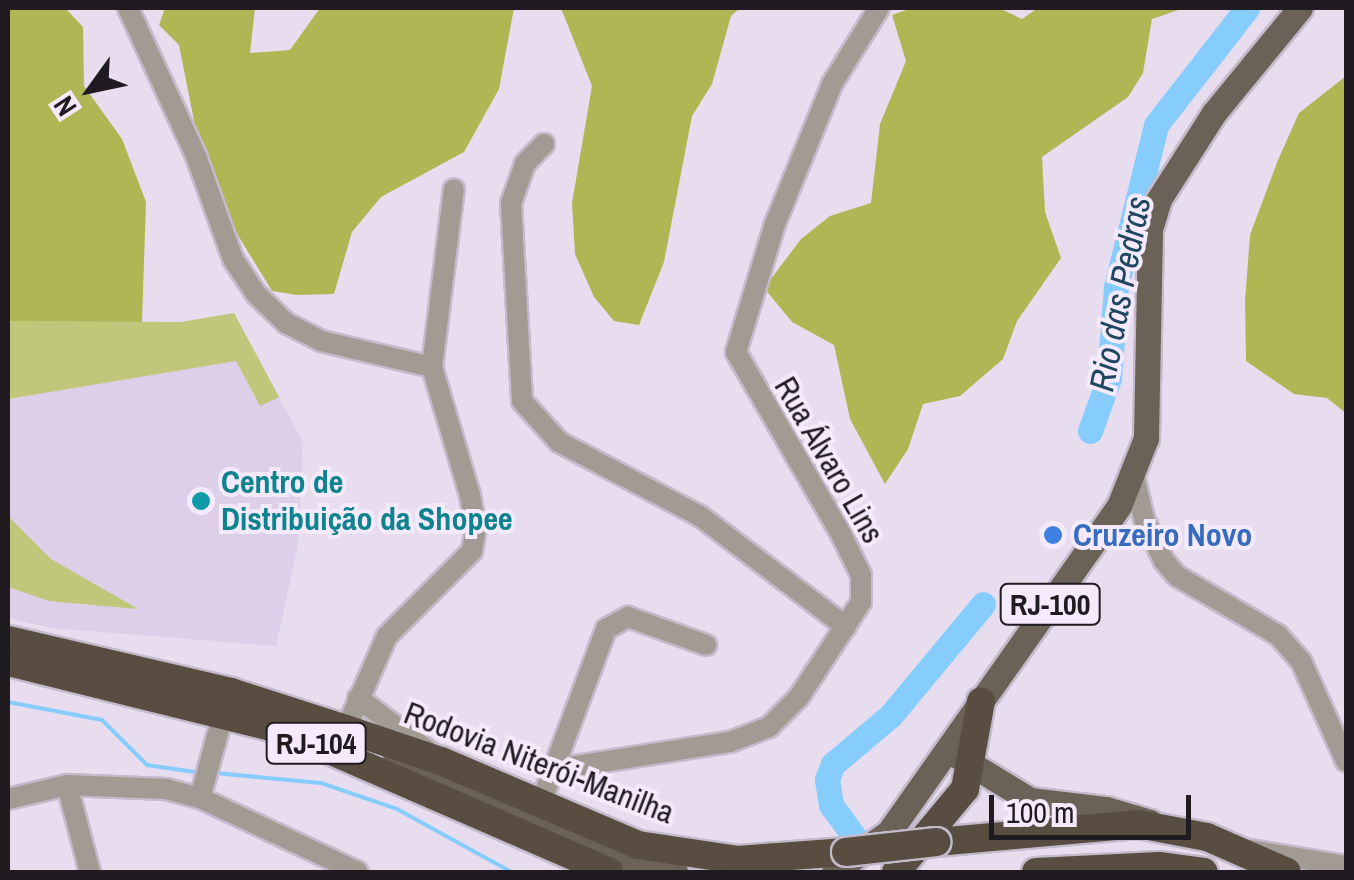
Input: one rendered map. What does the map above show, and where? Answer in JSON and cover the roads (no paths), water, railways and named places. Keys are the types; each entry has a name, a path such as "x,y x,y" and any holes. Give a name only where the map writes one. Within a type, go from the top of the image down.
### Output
{"highway":[{"name":"Rodovia Niterói-Manilha","path":"8,640 179,678 346,729 441,761 540,806 638,844 697,856 840,862 936,842 1099,824 1174,829 1245,850 1287,872"},
{"name":"Rodovia Niterói-Manilha","path":"8,662 224,711 344,754 609,872"},
{"path":"889,832 889,854 899,871 962,796 972,764 982,701"},
{"path":"1036,872 1159,866 1204,872"}],"main road":[{"name":"RJ-100","path":"889,832 1119,506 1135,472 1150,408 1150,229 1159,199 1214,113 1300,8"},
{"path":"982,701 986,738 1003,783"},
{"path":"346,729 574,841 675,872"},
{"path":"940,758 954,754 1030,800 1106,808 1174,829"},
{"path":"840,862 889,832"}],"street":[{"path":"128,8 182,124 232,259 256,294 286,322 321,341 432,367"},
{"name":"Rua Álvaro Lins","path":"557,769 754,735 799,697 861,602 860,575 736,352 775,224 832,84 878,8"},
{"path":"544,144 525,164 510,203 522,401 559,442 700,516 846,627"},
{"path":"346,729 388,636 476,542 470,495 432,367 454,190"},
{"path":"1135,472 1152,540 1177,576 1278,635 1301,660 1346,761"},
{"path":"1119,506 1144,520"},
{"path":"540,806 557,769 600,639 612,623 628,617 706,645"},
{"path":"358,698 441,761"},
{"path":"203,791 224,711"},
{"path":"67,785 90,872"},
{"path":"8,798 67,785 203,791 358,872"},
{"path":"1245,850 1346,866"}],"waterway":[{"name":"Rio das Pedras","path":"1090,431 1109,378 1116,287 1156,125 1247,8"},
{"name":"Rio das Pedras","path":"853,835 831,805 827,779 833,764 891,715 983,604"},
{"path":"8,702 102,720 147,765 201,773"},
{"path":"215,773 321,783 397,809 511,872"}],"place":[{"name":"Centro de Distribuição da Shopee","path":"201,501"},
{"name":"Cruzeiro Novo","path":"1053,535"}]}
